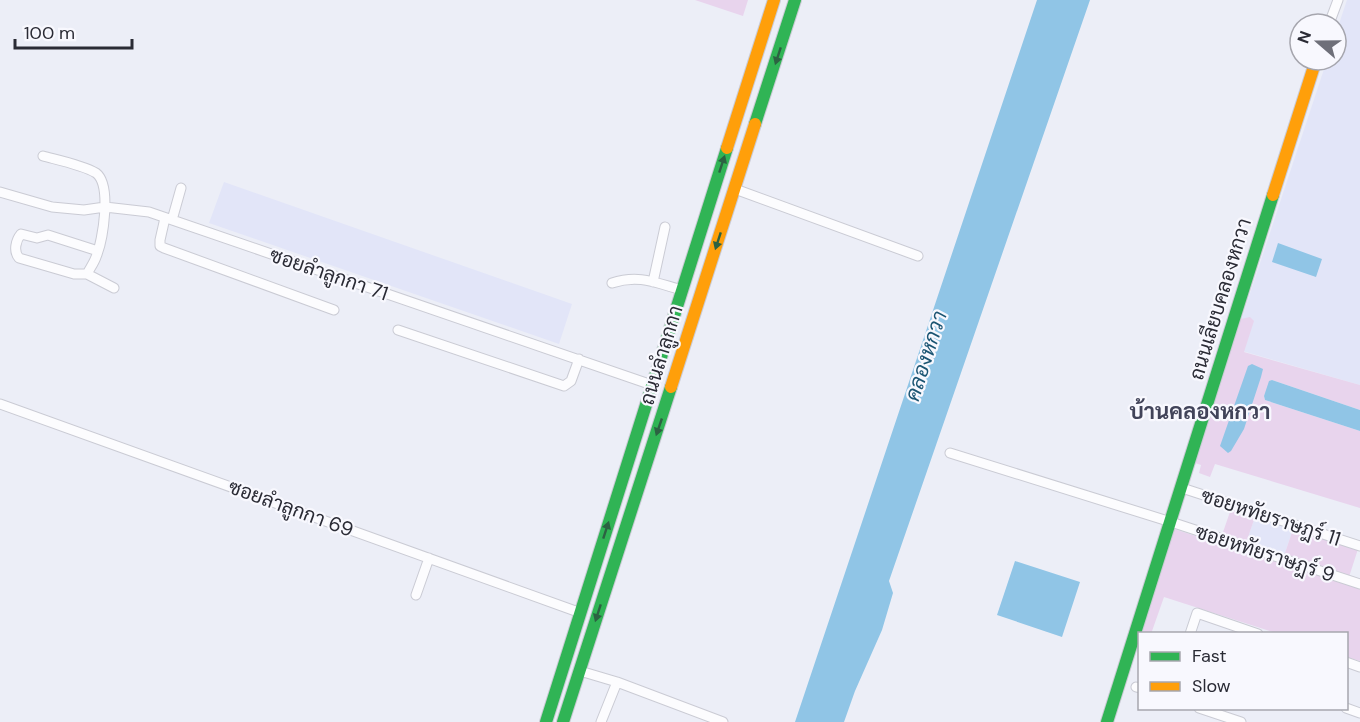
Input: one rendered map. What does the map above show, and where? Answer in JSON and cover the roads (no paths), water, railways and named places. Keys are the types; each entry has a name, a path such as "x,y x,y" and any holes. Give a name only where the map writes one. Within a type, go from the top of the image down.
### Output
{"main road":[{"name":"ถนนลำลูกกา","path":"546,722 774,0"},
{"name":"ถนนลำลูกกา","path":"565,717 795,0"},
{"name":"ถนนเลียบคลองหกวา","path":"1107,722 1312,72"},
{"path":"551,706 565,717"}],"street":[{"path":"43,156 96,174 104,182 105,207 98,251 87,273"},
{"path":"181,188 160,240 160,246 334,310"},
{"path":"735,189 918,256"},
{"name":"ซอยลำลูกกา 71","path":"0,192 52,207 84,210 105,207 148,212 652,385"},
{"path":"653,282 665,226"},
{"path":"98,251 48,235 37,238 19,235 15,250 19,258 74,274 87,273 114,288"},
{"path":"612,283 628,278 682,290"},
{"path":"398,330 564,386 571,381 579,359"},
{"name":"ซอยลำลูกกา 69","path":"0,404 581,613"},
{"name":"ซอยหทัยราษฎร์ 9","path":"950,453 1360,584"},
{"name":"ซอยหทัยราษฎร์ 11","path":"1182,488 1360,546"},
{"path":"416,595 429,558"},
{"path":"1190,632 1197,613 1255,632"},
{"path":"580,671 617,682 723,722"},
{"path":"601,722 617,682"},
{"path":"1205,710 1241,722"}],"water":[{"name":"คลองหกวา","path":"1037,0 1090,0 889,581 893,593 882,630 844,722 795,722"},
{"path":"1278,243 1322,259 1316,277 1272,262"},
{"path":"1252,364 1263,369 1261,377 1244,429 1228,453 1220,446 1248,366"},
{"path":"1272,380 1360,410 1360,431 1265,400 1264,396 1269,381"},
{"path":"1015,561 1080,582 1062,637 997,615"}],"district":[{"name":"บ้านคลองหกวา","path":"1200,411"}]}
